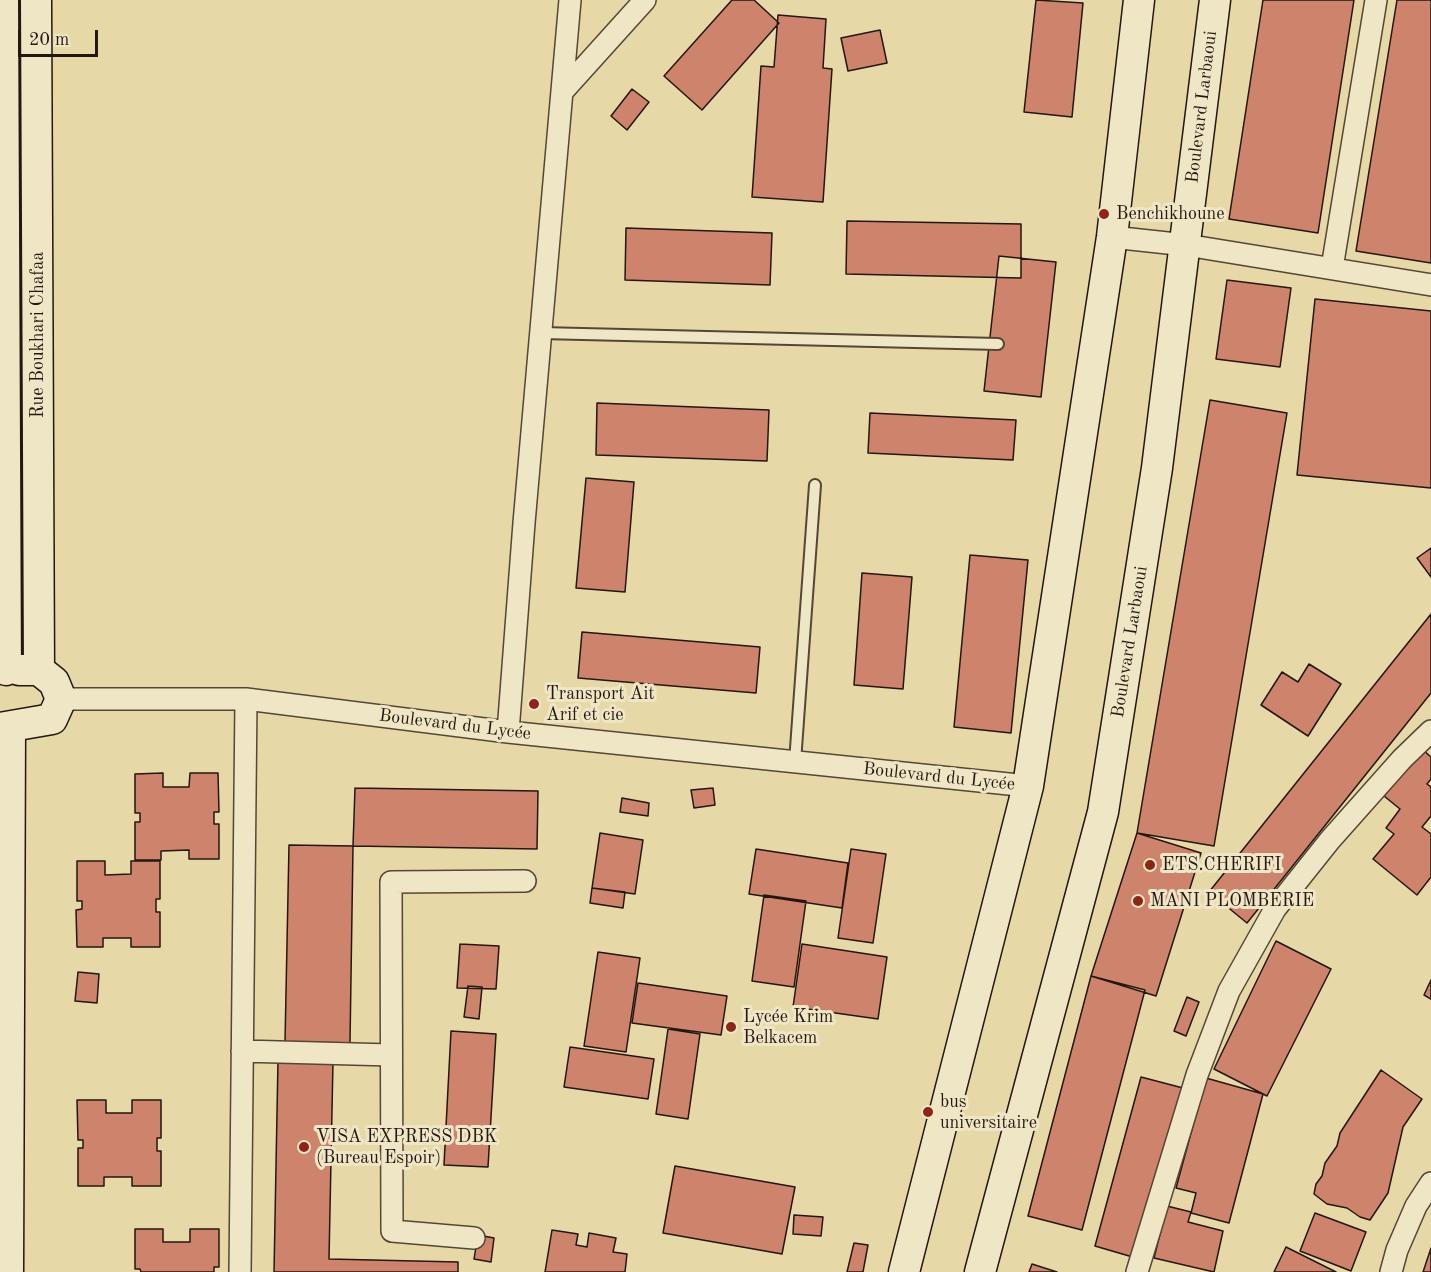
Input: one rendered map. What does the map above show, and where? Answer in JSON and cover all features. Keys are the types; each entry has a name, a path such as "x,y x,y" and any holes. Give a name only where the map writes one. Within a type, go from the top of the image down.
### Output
{"main road":[{"name":"Rue Boukhari Chafaa","path":"3,0 1,190 3,673"},
{"name":"Rue Boukhari Chafaa","path":"36,0 39,670"},
{"path":"904,1272 1028,786 1112,237 1139,0"},
{"name":"Boulevard Larbaoui","path":"980,1272 1103,812 1157,468 1215,0"},
{"path":"3,673 39,670 54,682 61,699 52,719 5,728 4,1212 8,1272"}],"street":[{"path":"508,732 570,0"},
{"path":"562,92 645,0"},
{"path":"1332,267 1376,0"},
{"path":"1112,237 1186,245 1332,267 1402,282 1431,285"},
{"name":"Boulevard du Lycée","path":"61,699 246,699 508,732 1028,786"},
{"path":"240,1272 246,699"},
{"path":"1137,1272 1208,1041 1229,991 1275,909 1330,840 1402,759 1431,731"},
{"path":"474,1238 392,1231 391,882 525,881"},
{"path":"242,1051 391,1055"},
{"path":"1391,1272 1397,1250 1416,1206 1431,1183"}],"lane":[{"path":"541,333 998,344"},
{"path":"795,762 815,485"}],"building":[{"path":"732,0 754,0 779,23 702,110 664,76"},
{"path":"1036,0 1083,3 1072,117 1024,112"},
{"path":"1263,0 1354,0 1318,233 1229,219"},
{"path":"1397,0 1431,0 1431,263 1356,251"},
{"path":"778,15 826,19 823,68 832,69 823,202 752,197 761,66 774,67"},
{"path":"880,30 887,63 848,71 841,38"},
{"path":"632,89 649,102 627,130 611,116"},
{"path":"847,221 1021,224 1021,278 846,274"},
{"path":"626,228 772,233 770,285 625,280"},
{"path":"999,256 1056,262 1041,397 984,391"},
{"path":"1227,280 1291,288 1280,367 1216,359"},
{"path":"1315,299 1431,311 1431,488 1297,475"},
{"path":"1210,400 1287,413 1214,846 1137,833"},
{"path":"597,403 769,410 767,461 596,455"},
{"path":"870,413 1016,420 1013,460 868,453"},
{"path":"586,478 634,482 625,592 576,588"},
{"path":"1431,548 1431,577 1417,558"},
{"path":"970,555 1028,560 1011,733 954,727"},
{"path":"862,573 912,577 903,689 854,685"},
{"path":"1431,614 1431,693 1247,923 1209,892"},
{"path":"582,632 760,647 756,693 578,678"},
{"path":"1309,664 1341,684 1308,736 1261,705 1282,672 1298,682"},
{"path":"1422,749 1431,757 1431,779 1427,784 1431,787 1431,816 1422,827 1431,834 1431,877 1417,895 1373,859 1394,834 1386,828 1400,809 1384,796"},
{"path":"163,773 163,787 189,787 190,773 218,773 219,812 214,812 214,824 219,824 219,859 189,859 189,850 161,851 161,860 135,860 135,822 140,822 140,813 135,813 135,774"},
{"path":"355,788 538,791 537,849 353,846"},
{"path":"713,788 715,805 694,808 691,790"},
{"path":"622,798 649,803 648,816 620,812"},
{"path":"600,833 643,840 635,894 592,888"},
{"path":"1137,833 1201,853 1156,996 1091,976"},
{"path":"289,845 353,846 350,1043 285,1042"},
{"path":"756,849 848,863 842,908 749,894"},
{"path":"851,849 886,854 873,943 838,938"},
{"path":"77,861 105,861 105,875 131,874 131,861 160,861 160,899 156,899 156,912 160,912 160,947 131,947 131,938 103,938 103,947 77,947 76,910 82,909 82,901 77,901"},
{"path":"592,888 625,892 623,908 590,903"},
{"path":"764,895 806,901 794,987 752,981"},
{"path":"1276,941 1331,969 1267,1096 1214,1069"},
{"path":"460,944 499,946 496,989 457,988"},
{"path":"802,944 887,957 878,1019 793,1007"},
{"path":"598,952 640,958 626,1052 584,1046"},
{"path":"78,972 99,974 97,1003 75,1001"},
{"path":"1091,976 1145,990 1082,1230 1028,1216"},
{"path":"1431,980 1431,999 1424,995"},
{"path":"638,983 727,996 721,1035 632,1023"},
{"path":"468,986 482,987 479,1019 464,1017"},
{"path":"1187,997 1199,1002 1186,1036 1174,1031"},
{"path":"668,1029 700,1034 688,1119 656,1114"},
{"path":"451,1031 496,1034 488,1167 444,1165"},
{"path":"570,1047 654,1059 648,1099 564,1087"},
{"name":"VISA EXPRESS DBK (Bureau Espoir)","path":"278,1060 333,1061 329,1259 458,1262 458,1272 274,1272"},
{"path":"1381,1070 1422,1099 1403,1127 1388,1193 1370,1220 1360,1217 1347,1208 1327,1204 1314,1194 1325,1163 1337,1146 1340,1133"},
{"path":"1141,1077 1183,1088 1136,1258 1095,1246"},
{"path":"1206,1078 1263,1094 1229,1223 1191,1213 1196,1193 1176,1188"},
{"path":"77,1100 106,1100 106,1113 132,1113 132,1100 161,1100 161,1138 157,1138 157,1151 161,1151 161,1186 132,1186 132,1177 104,1177 104,1186 78,1186 78,1148 83,1148 83,1140 78,1140"},
{"path":"675,1166 795,1187 782,1254 663,1233"},
{"path":"1167,1206 1191,1212 1188,1222 1223,1231 1214,1272 1154,1258"},
{"path":"1315,1213 1366,1232 1351,1271 1300,1251"},
{"path":"794,1215 823,1217 821,1236 793,1234"},
{"path":"135,1229 163,1229 163,1242 190,1242 190,1229 219,1229 219,1267 214,1267 214,1272 141,1272 140,1269 135,1269"},
{"path":"552,1230 578,1234 576,1245 587,1247 589,1233 616,1238 613,1252 627,1254 625,1272 545,1272"},
{"path":"478,1235 494,1238 491,1262 474,1259"},
{"path":"854,1243 868,1245 863,1272 847,1272"},
{"path":"1286,1247 1336,1272 1274,1272"},
{"path":"1431,1248 1431,1272 1423,1272"},
{"path":"1032,1264 1057,1272 1029,1272"}],"place":[{"name":"Benchikhoune","path":"1104,214"},
{"name":"Transport Ait Arif et cie","path":"534,704"},
{"name":"ETS.CHERIFI","path":"1150,865"},
{"name":"MANI PLOMBERIE","path":"1138,901"},
{"name":"Lycée Krim Belkacem","path":"731,1027"},
{"name":"bus universitaire","path":"928,1112"},
{"name":"VISA EXPRESS DBK (Bureau Espoir)","path":"304,1147"}]}
